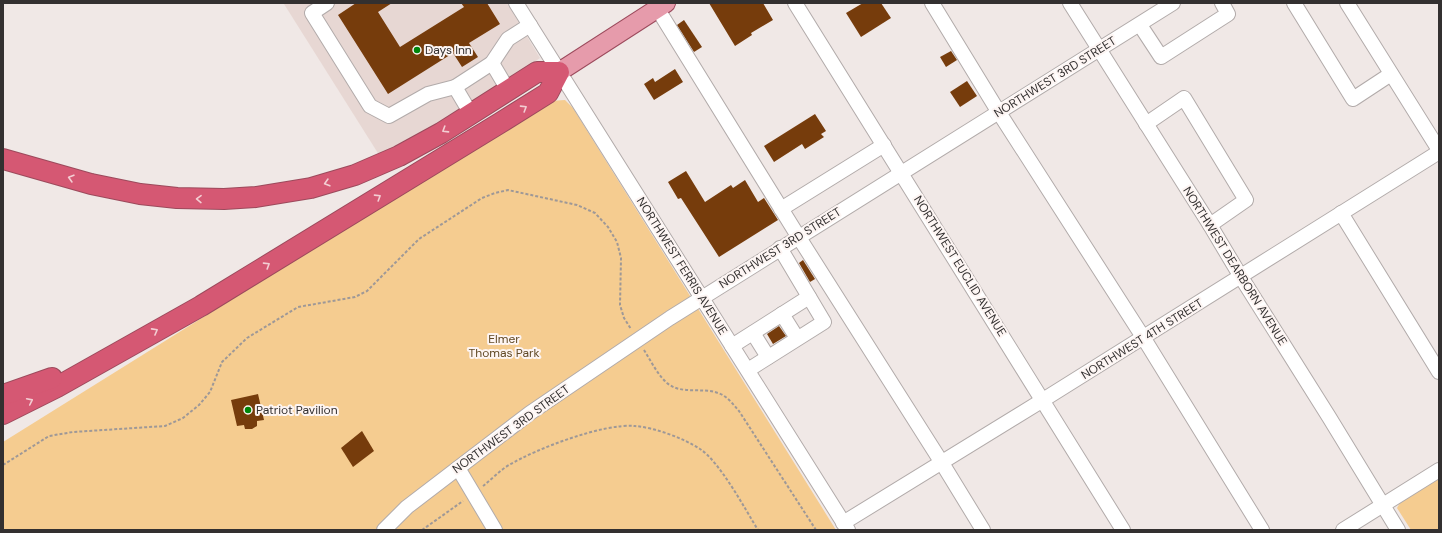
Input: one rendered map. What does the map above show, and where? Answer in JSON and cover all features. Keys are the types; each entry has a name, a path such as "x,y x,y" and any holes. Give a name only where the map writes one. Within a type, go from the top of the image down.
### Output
{"highway":[{"path":"3,159 91,184 140,194 177,198 224,199 256,197 311,188 355,175 399,156 441,133 537,72 559,72 548,93 201,306 121,350 57,388 3,414"},
{"path":"3,395 52,378 121,350"}],"main road":[{"path":"559,72 661,6"}],"street":[{"path":"327,3 312,13 370,106 389,116 428,94 455,87 492,63 508,39 530,25"},
{"name":"NORTHWEST FERRIS AVENUE","path":"516,3 845,526"},
{"name":"NORTHWEST EUCLID AVENUE","path":"795,3 1044,400 1123,530"},
{"path":"932,3 998,111 1143,337 1262,530"},
{"name":"NORTHWEST DEARBORN AVENUE","path":"1070,3 1330,417 1382,506 1398,530"},
{"name":"NORTHWEST 3RD STREET","path":"384,530 407,507 530,413 637,340 798,236 1098,49 1140,25 1173,3"},
{"path":"1140,25 1161,57 1228,14 1222,3"},
{"path":"1294,3 1353,99 1391,74"},
{"path":"1347,3 1439,151"},
{"path":"661,6 781,209 983,530"},
{"path":"492,63 508,90"},
{"path":"455,87 471,114"},
{"path":"1146,124 1184,98 1246,200 1210,225"},
{"path":"781,209 884,145"},
{"name":"NORTHWEST 4TH STREET","path":"845,526 942,463 1241,277 1439,151"},
{"path":"1341,213 1439,372"},
{"path":"748,370 824,322 780,248"},
{"path":"732,346 809,297"},
{"path":"782,314 798,338"},
{"path":"753,332 768,357"},
{"path":"458,468 495,530"},
{"path":"1343,530 1439,470"}],"path":[{"path":"3,465 49,436 73,432 165,426 183,418 200,405 210,392 222,362 247,338 298,307 355,297 367,291 419,239 482,198 494,193 508,190 577,204 595,213 608,227 617,242 621,258 620,305 624,318 658,373 668,384 680,390 717,393 729,400 739,411 816,530"},
{"path":"422,530 474,494 508,466 572,438 610,427 635,426 667,433 701,449 718,466 758,530"}],"shaded area":[{"path":"507,3 540,58 461,113 381,158 284,4"}],"green space":[{"name":"Elmer Thomas Park","path":"565,100 573,108 836,530 3,530 3,442 550,101"},
{"path":"1439,478 1439,530 1411,530 1397,508 1401,501"}],"building":[{"name":"Days Inn","path":"356,3 392,3 378,12 400,47 464,7 461,3 487,3 500,24 469,43 478,57 462,67 453,53 388,94 338,15"},
{"path":"709,3 763,3 773,20 751,33 752,35 735,46"},
{"path":"863,3 881,3 891,18 861,37 846,13"},
{"path":"684,20 702,47 694,52 677,25"},
{"path":"951,51 957,60 946,67 940,57"},
{"path":"675,69 683,82 654,100 644,84 653,78 655,82"},
{"path":"967,81 977,96 960,107 950,92"},
{"path":"815,114 826,131 821,134 824,137 805,149 802,144 774,162 764,146"},
{"path":"686,171 705,202 731,185 733,188 745,180 758,202 764,198 778,220 719,257 681,198 678,199 668,182"},
{"path":"803,260 815,279 810,282 799,263"},
{"path":"779,326 786,336 773,344 767,334"},
{"name":"Patriot Pavilion","path":"258,394 264,420 257,421 257,426 252,429 245,429 244,425 237,426 231,400"},
{"path":"362,431 374,451 353,467 341,448"}],"place":[{"name":"Days Inn","path":"417,50"},
{"name":"Patriot Pavilion","path":"248,410"}]}
